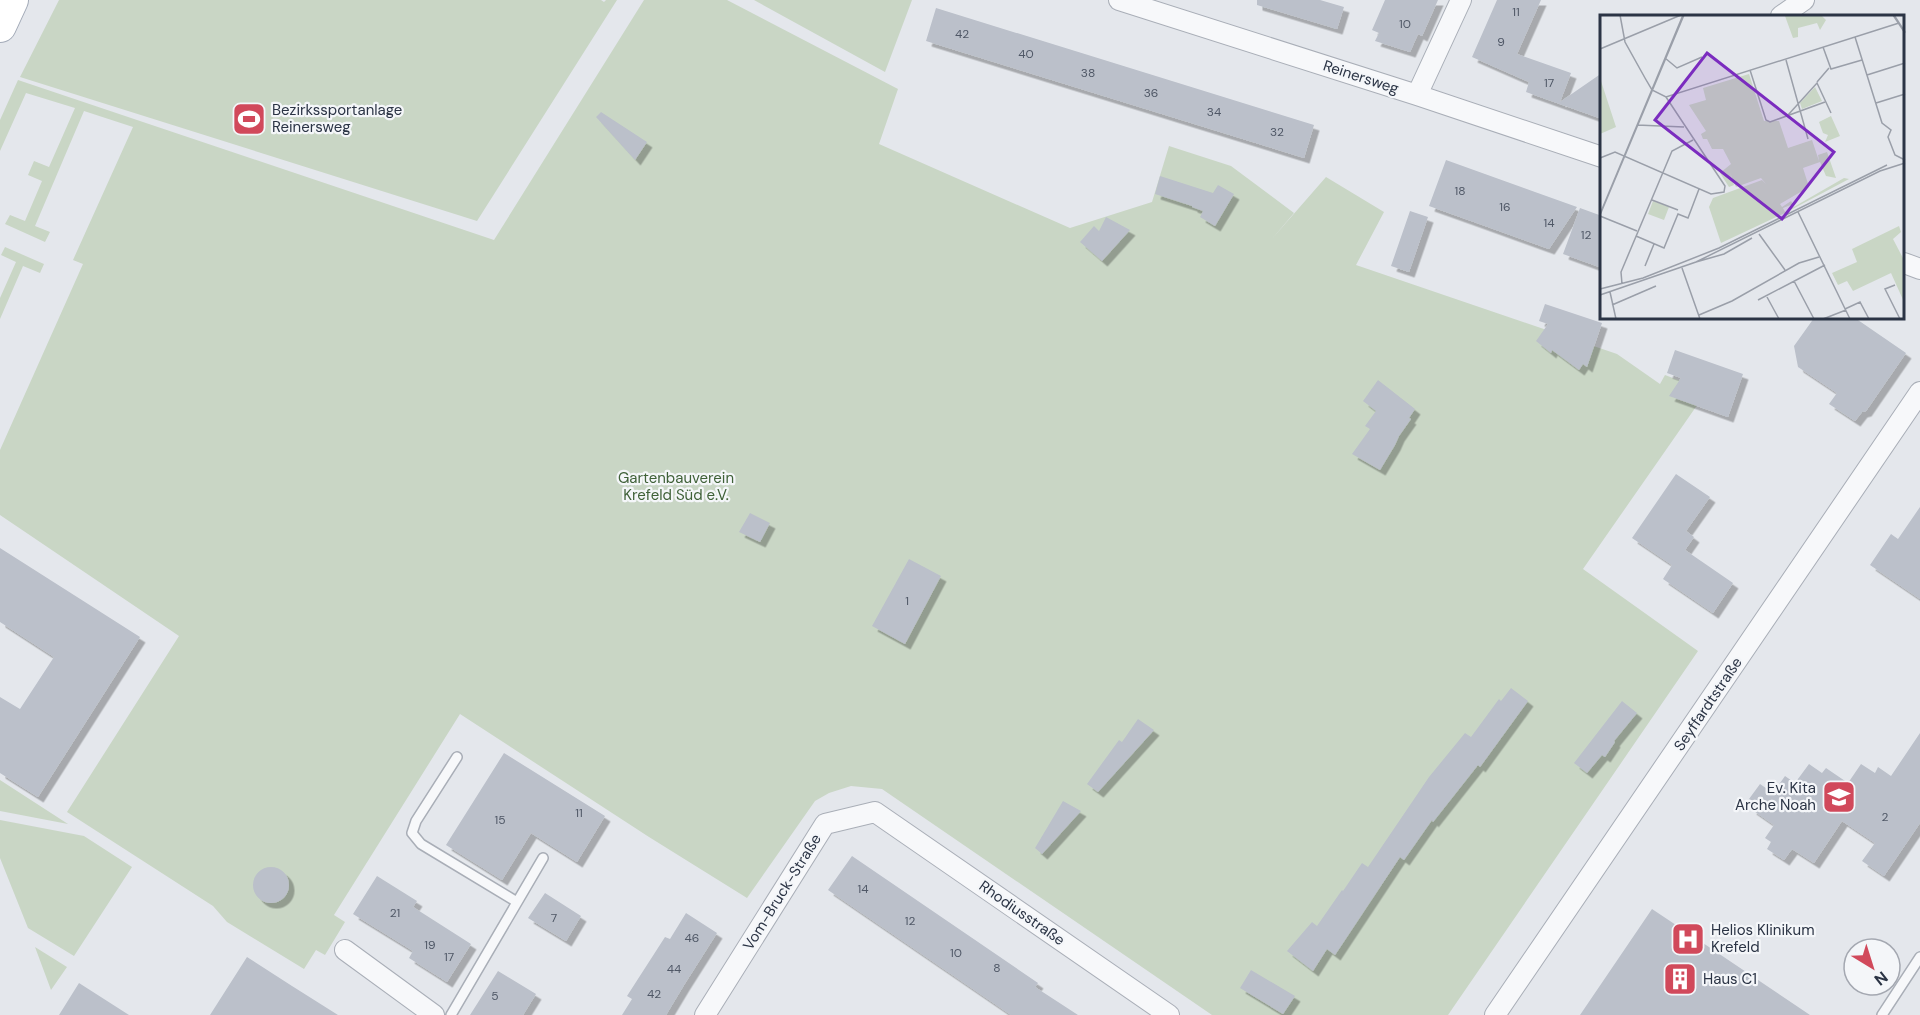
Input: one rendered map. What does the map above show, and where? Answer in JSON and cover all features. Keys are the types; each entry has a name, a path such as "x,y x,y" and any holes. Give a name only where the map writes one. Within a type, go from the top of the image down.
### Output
{"main road":[{"path":"0,26 12,0"}],"street":[{"name":"Reinersweg","path":"1119,0 1598,151"},
{"path":"1417,95 1461,0"},
{"path":"1782,15 1804,0"},
{"path":"1905,263 1920,269"},
{"name":"Seyffardtstraße","path":"1495,1015 1920,392"},
{"name":"Vom-Bruck-Straße","path":"709,1012 825,824 875,812"},
{"name":"Rhodiusstraße","path":"875,812 1169,1015"},
{"path":"345,950 434,1015"}],"lane":[{"path":"457,757 416,821 412,833 421,844 517,902"},
{"path":"451,1015 543,858"},
{"path":"1882,1015 1920,957"}],"green space":[{"path":"59,0 601,0 604,2 617,0 477,221 20,77"},
{"name":"Gartenbauverein Krefeld Süd e.V.","path":"644,0 727,0 898,89 879,144 1070,228 1152,202 1169,146 1231,166 1294,213 1271,240 1326,177 1384,212 1356,265 1617,354 1660,384 1665,375 1707,391 1583,569 1698,651 1448,1015 1212,1015 882,789 851,786 829,793 815,801 747,898 460,714 334,915 345,922 325,955 316,950 304,969 227,922 213,906 67,812 179,636 0,515 0,450 83,264 73,260 133,127 84,111 35,226 50,232 45,242 5,224 10,215 25,221 42,181 28,175 34,161 49,167 75,108 26,93 0,151 0,120 18,80 494,240"},
{"path":"754,0 912,0 885,72"},
{"path":"5,247 44,264 40,273 23,266 0,319 0,298 16,262 1,255"},
{"path":"0,780 68,824 0,811"},
{"path":"0,820 84,836 132,867 74,956 28,928 0,858"},
{"path":"35,947 67,967 51,990"}],"building":[{"path":"1257,0 1320,0 1344,7 1337,29 1257,5"},
{"path":"1385,0 1438,0 1422,36 1418,34 1410,52 1375,41 1379,33 1372,30"},
{"path":"1497,0 1541,0 1517,54 1571,73 1560,102 1600,74 1600,118 1526,92 1529,82 1472,57"},
{"path":"936,8 1314,125 1304,158 926,41"},
{"path":"601,112 647,142 635,160 596,117"},
{"path":"1446,160 1577,207 1549,249 1429,206"},
{"path":"1160,176 1213,193 1218,185 1234,194 1215,226 1200,217 1203,211 1155,194"},
{"path":"1580,208 1600,215 1600,267 1563,254"},
{"path":"1410,211 1428,217 1409,272 1391,266"},
{"path":"1106,217 1130,230 1102,261 1080,242 1094,226 1099,231"},
{"path":"1545,304 1602,323 1587,367 1583,364 1579,370 1536,341 1548,324 1539,321"},
{"path":"1813,320 1858,320 1906,353 1866,411 1862,412 1855,421 1829,404 1837,393 1798,367 1794,346"},
{"path":"1675,350 1743,374 1728,417 1669,396 1681,378 1667,373"},
{"path":"1378,380 1415,409 1380,470 1352,454 1370,429 1365,426 1376,411 1363,401"},
{"path":"1676,474 1710,497 1686,531 1694,537 1685,550 1733,583 1713,613 1663,579 1672,565 1632,538"},
{"path":"1920,507 1920,599 1870,565 1891,534 1898,539"},
{"path":"750,513 770,523 760,542 739,532"},
{"path":"0,548 140,637 38,797 0,773 0,697 20,709 54,657 0,622"},
{"path":"909,559 941,576 905,644 872,626"},
{"path":"1511,688 1528,701 1480,767 1478,765 1433,822 1432,820 1404,860 1400,857 1335,955 1327,949 1313,971 1287,951 1312,922 1317,926 1362,863 1368,867 1429,777 1465,733 1471,737 1499,699 1501,701"},
{"path":"1622,701 1637,713 1614,741 1605,757 1602,755 1587,773 1574,763"},
{"path":"1138,719 1154,730 1098,792 1087,784 1119,740 1122,742"},
{"path":"1920,733 1920,823 1884,876 1862,861 1875,843 1842,821 1814,863 1792,849 1784,860 1767,849 1771,842 1765,838 1774,825 1751,809 1755,803 1749,799 1760,784 1773,793 1785,776 1795,783 1809,764 1822,773 1826,768 1848,783 1861,764 1875,773 1878,767 1891,776"},
{"path":"504,753 605,816 577,862 531,833 502,880 446,845"},
{"path":"1063,801 1081,811 1042,854 1035,848"},
{"path":"852,856 1038,983 1035,987 1078,1015 1011,1015 828,890"},
{"path":"271,867 284,872 289,885 284,898 271,903 258,898 253,885 258,872"},
{"path":"377,876 417,901 413,907 471,944 447,982 409,958 413,951 353,914"},
{"path":"545,893 581,916 566,941 528,918"},
{"name":"Haus C1","path":"1652,909 1703,943 1810,1015 1580,1015"},
{"path":"686,913 717,933 666,1015 622,1015 632,999 627,996 665,937 670,939"},
{"path":"247,957 292,986 338,1015 210,1015"},
{"path":"1251,970 1295,996 1283,1014 1240,988"},
{"path":"498,971 536,994 523,1015 470,1015"},
{"path":"79,983 129,1015 59,1015"}],"place":[{"name":"Bezirkssportanlage Reinersweg","path":"249,119"},
{"name":"Ev. Kita Arche Noah","path":"1839,797"},
{"name":"Helios Klinikum Krefeld","path":"1688,939"},
{"name":"Haus C1","path":"1680,979"}]}
